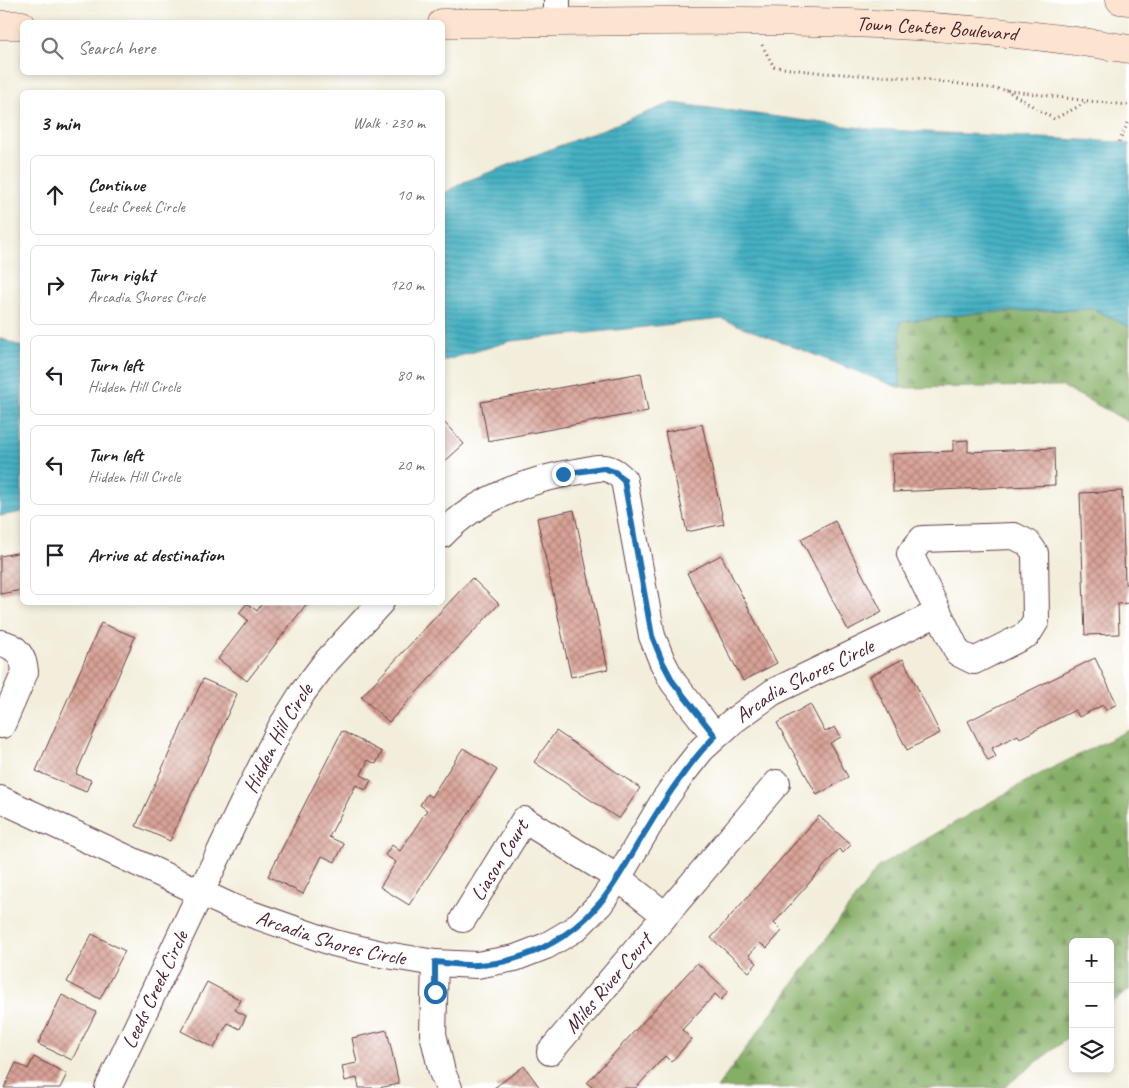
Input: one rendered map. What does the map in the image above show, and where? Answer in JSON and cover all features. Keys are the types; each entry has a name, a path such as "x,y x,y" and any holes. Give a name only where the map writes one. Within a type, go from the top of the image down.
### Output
{"street":[{"path":"1120,0 1129,1"},
{"name":"Town Center Boulevard","path":"445,23 557,11 750,21 958,28 1036,36 1129,49"},
{"path":"0,25 20,25"},
{"path":"445,532 480,506 520,485 563,474 595,469 603,468 615,472 624,480 652,636 673,682 715,736"},
{"path":"1014,536 1028,543 1034,553 1036,621 1028,634 974,661 958,653 938,612 910,554 922,539 1014,536"},
{"name":"Hidden Hill Circle","path":"201,893 243,803 285,720 324,663 378,605"},
{"name":"Arcadia Shores Circle","path":"0,799 234,908 289,929 334,943 381,954 435,962 477,965 515,958 546,946 575,929 600,904 618,878 664,800 683,773 715,736 773,692 938,612"},
{"path":"0,643 12,647 20,653 25,663 26,672 2,725 0,725"},
{"name":"Miles River Court","path":"550,1052 777,784"},
{"name":"Liason Court","path":"463,919 524,820 618,878"},
{"name":"Miles River Court","path":"618,878 666,915"},
{"name":"Leeds Creek Circle","path":"108,1088 201,893"},
{"path":"435,962 433,1034 442,1072 449,1088"}],"path":[{"path":"750,21 774,66 824,73 915,78 1129,105"},
{"path":"1005,89 1054,119 1088,101"},
{"path":"1119,142 1129,121"}],"green space":[{"path":"1094,309 1129,327 1129,422 1062,386 900,388 899,322 978,313"},
{"path":"1129,730 1129,990 1114,1001 1114,938 1069,938 1069,1037 1003,1088 717,1088 878,867 1032,778"}],"water":[{"path":"672,103 869,129 1129,144 1129,327 1094,309 978,313 900,322 900,388 722,319 511,341 445,360 445,193 464,182"},
{"path":"0,338 20,346 20,512 0,516"}],"building":[{"path":"641,373 648,411 488,441 481,402"},
{"path":"445,423 464,444 445,461"},
{"path":"702,424 724,524 687,532 665,432"},
{"path":"968,440 968,452 1054,448 1055,485 893,492 892,454 953,451 953,441"},
{"path":"1122,491 1125,584 1128,584 1129,603 1118,604 1119,634 1085,635 1080,493"},
{"path":"574,510 608,669 571,677 537,518"},
{"path":"835,521 882,612 848,630 801,539"},
{"path":"20,552 20,590 0,594 0,556"},
{"path":"721,555 777,663 743,681 687,573"},
{"path":"472,578 499,604 389,722 361,697"},
{"path":"245,605 250,605 257,611 261,605 306,605 247,681 218,659 248,620 239,613"},
{"path":"101,623 135,637 76,774 91,780 86,792 36,771"},
{"path":"1095,658 1117,704 1106,710 1103,705 1079,717 1075,710 1020,738 1018,735 992,748 996,757 988,761 968,721"},
{"path":"903,659 940,733 907,750 870,676"},
{"path":"203,679 237,694 170,841 136,826"},
{"path":"810,704 825,732 835,727 841,737 830,743 848,777 817,795 777,723"},
{"path":"342,731 382,752 376,764 368,760 361,775 371,780 366,790 356,785 329,837 344,844 335,862 322,856 303,894 268,876"},
{"path":"556,731 640,788 619,819 534,762"},
{"path":"463,748 497,770 409,905 380,887 396,862 385,855 392,845 400,851 427,810 420,805 427,794 431,797"},
{"path":"819,816 851,845 843,853 839,849 774,923 782,931 767,948 760,943 749,955 757,963 749,972 711,938"},
{"path":"92,934 125,951 100,999 67,982"},
{"path":"697,963 728,991 721,1000 715,994 682,1030 692,1039 671,1062 665,1056 636,1088 593,1088 587,1083"},
{"path":"207,982 241,1000 235,1010 246,1016 240,1029 228,1023 214,1048 181,1031"},
{"path":"62,995 96,1012 72,1060 38,1044"},
{"path":"387,1030 399,1084 378,1088 359,1088 357,1078 345,1081 342,1066 357,1063 352,1038"},
{"path":"34,1057 67,1074 60,1088 4,1088 16,1063 28,1069"},
{"path":"524,1066 540,1088 494,1088"}],"route":[{"path":"435,992 435,962 477,965 515,958 546,946 575,929 600,904 618,878 664,800 702,749 715,736 673,682 652,636 624,480 615,472 603,468 563,474"}]}
